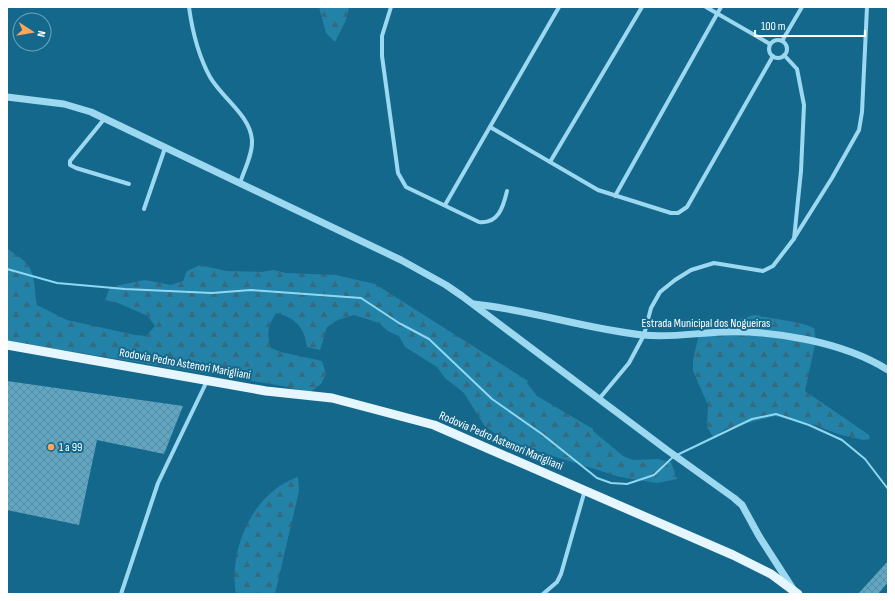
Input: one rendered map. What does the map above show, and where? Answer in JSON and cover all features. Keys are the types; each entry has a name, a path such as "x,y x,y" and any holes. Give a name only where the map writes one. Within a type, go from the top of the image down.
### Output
{"main road":[{"name":"Rodovia Pedro Astenori Marigliani","path":"7,345 266,391 332,398 434,425 733,555 771,574 796,593"}],"street":[{"path":"189,7 201,54 209,76 249,127 252,140 251,152 240,183"},
{"path":"391,7 382,36 382,56 398,173 406,187 479,222 488,223 495,219 504,203 507,191"},
{"path":"445,205 559,7"},
{"path":"550,162 642,7"},
{"path":"706,7 770,44"},
{"path":"615,196 721,7"},
{"path":"782,41 802,7"},
{"path":"599,400 628,363 644,335 651,308 660,292 691,270 714,263 763,271 773,266 793,240 836,171 859,130 862,112 867,7"},
{"path":"770,44 775,40 782,41 787,47 784,55"},
{"path":"770,44 770,53 773,56"},
{"path":"784,55 797,69 804,105 801,171 793,240"},
{"path":"773,56 781,57 784,55"},
{"path":"490,127 584,183 615,196 670,213 678,213 687,207 773,56"},
{"path":"7,97 64,104 91,112 401,260 446,285 742,506 759,536 796,593"},
{"path":"105,118 70,161 70,165 129,184"},
{"path":"144,209 165,148"},
{"name":"Estrada Municipal dos Nogueiras","path":"472,304 503,307 585,325 644,335 756,332 793,337 868,359 888,370"},
{"path":"121,594 158,483 207,380"},
{"path":"543,594 557,582 561,574 585,490"}],"green space":[{"path":"319,7 349,7 346,20 335,42 326,33"},
{"path":"7,248 23,260 30,268 37,305 67,320 135,335 146,336 155,326 148,316 118,303 105,300 110,287 145,280 171,285 183,281 187,271 200,265 226,271 261,272 273,270 286,273 336,275 375,284 528,381 527,383 537,396 593,429 593,431 623,456 633,460 658,459 671,462 677,479 657,483 620,477 505,441 484,425 464,393 445,378 437,367 405,347 399,336 389,332 379,323 354,315 338,320 327,327 320,350 307,347 304,334 298,324 294,321 276,313 273,318 268,334 271,348 281,352 322,361 326,374 321,384 310,392 283,386 7,341"},
{"path":"755,315 800,323 814,328 816,340 805,391 869,435 870,439 863,440 838,434 815,425 775,416 725,429 714,438 707,427 708,405 693,371 693,360 699,334 720,321 731,321"},
{"path":"298,477 299,491 275,594 236,594 236,559 240,541 247,524 256,509 268,495 282,484"}],"building":[{"name":"1 a 99","path":"7,381 183,406 164,454 97,440 79,525 7,510"},
{"path":"888,561 888,582 878,594 858,594"}],"waterway":[{"path":"7,269 57,283 125,289 212,293 251,290 361,298 399,323 429,339 492,399 542,434 597,478 611,483 627,484 654,475 673,457"},
{"path":"677,455 752,419 776,414 809,425 842,440 865,459 888,489"}],"place":[{"name":"1 a 99","path":"51,447"}]}
